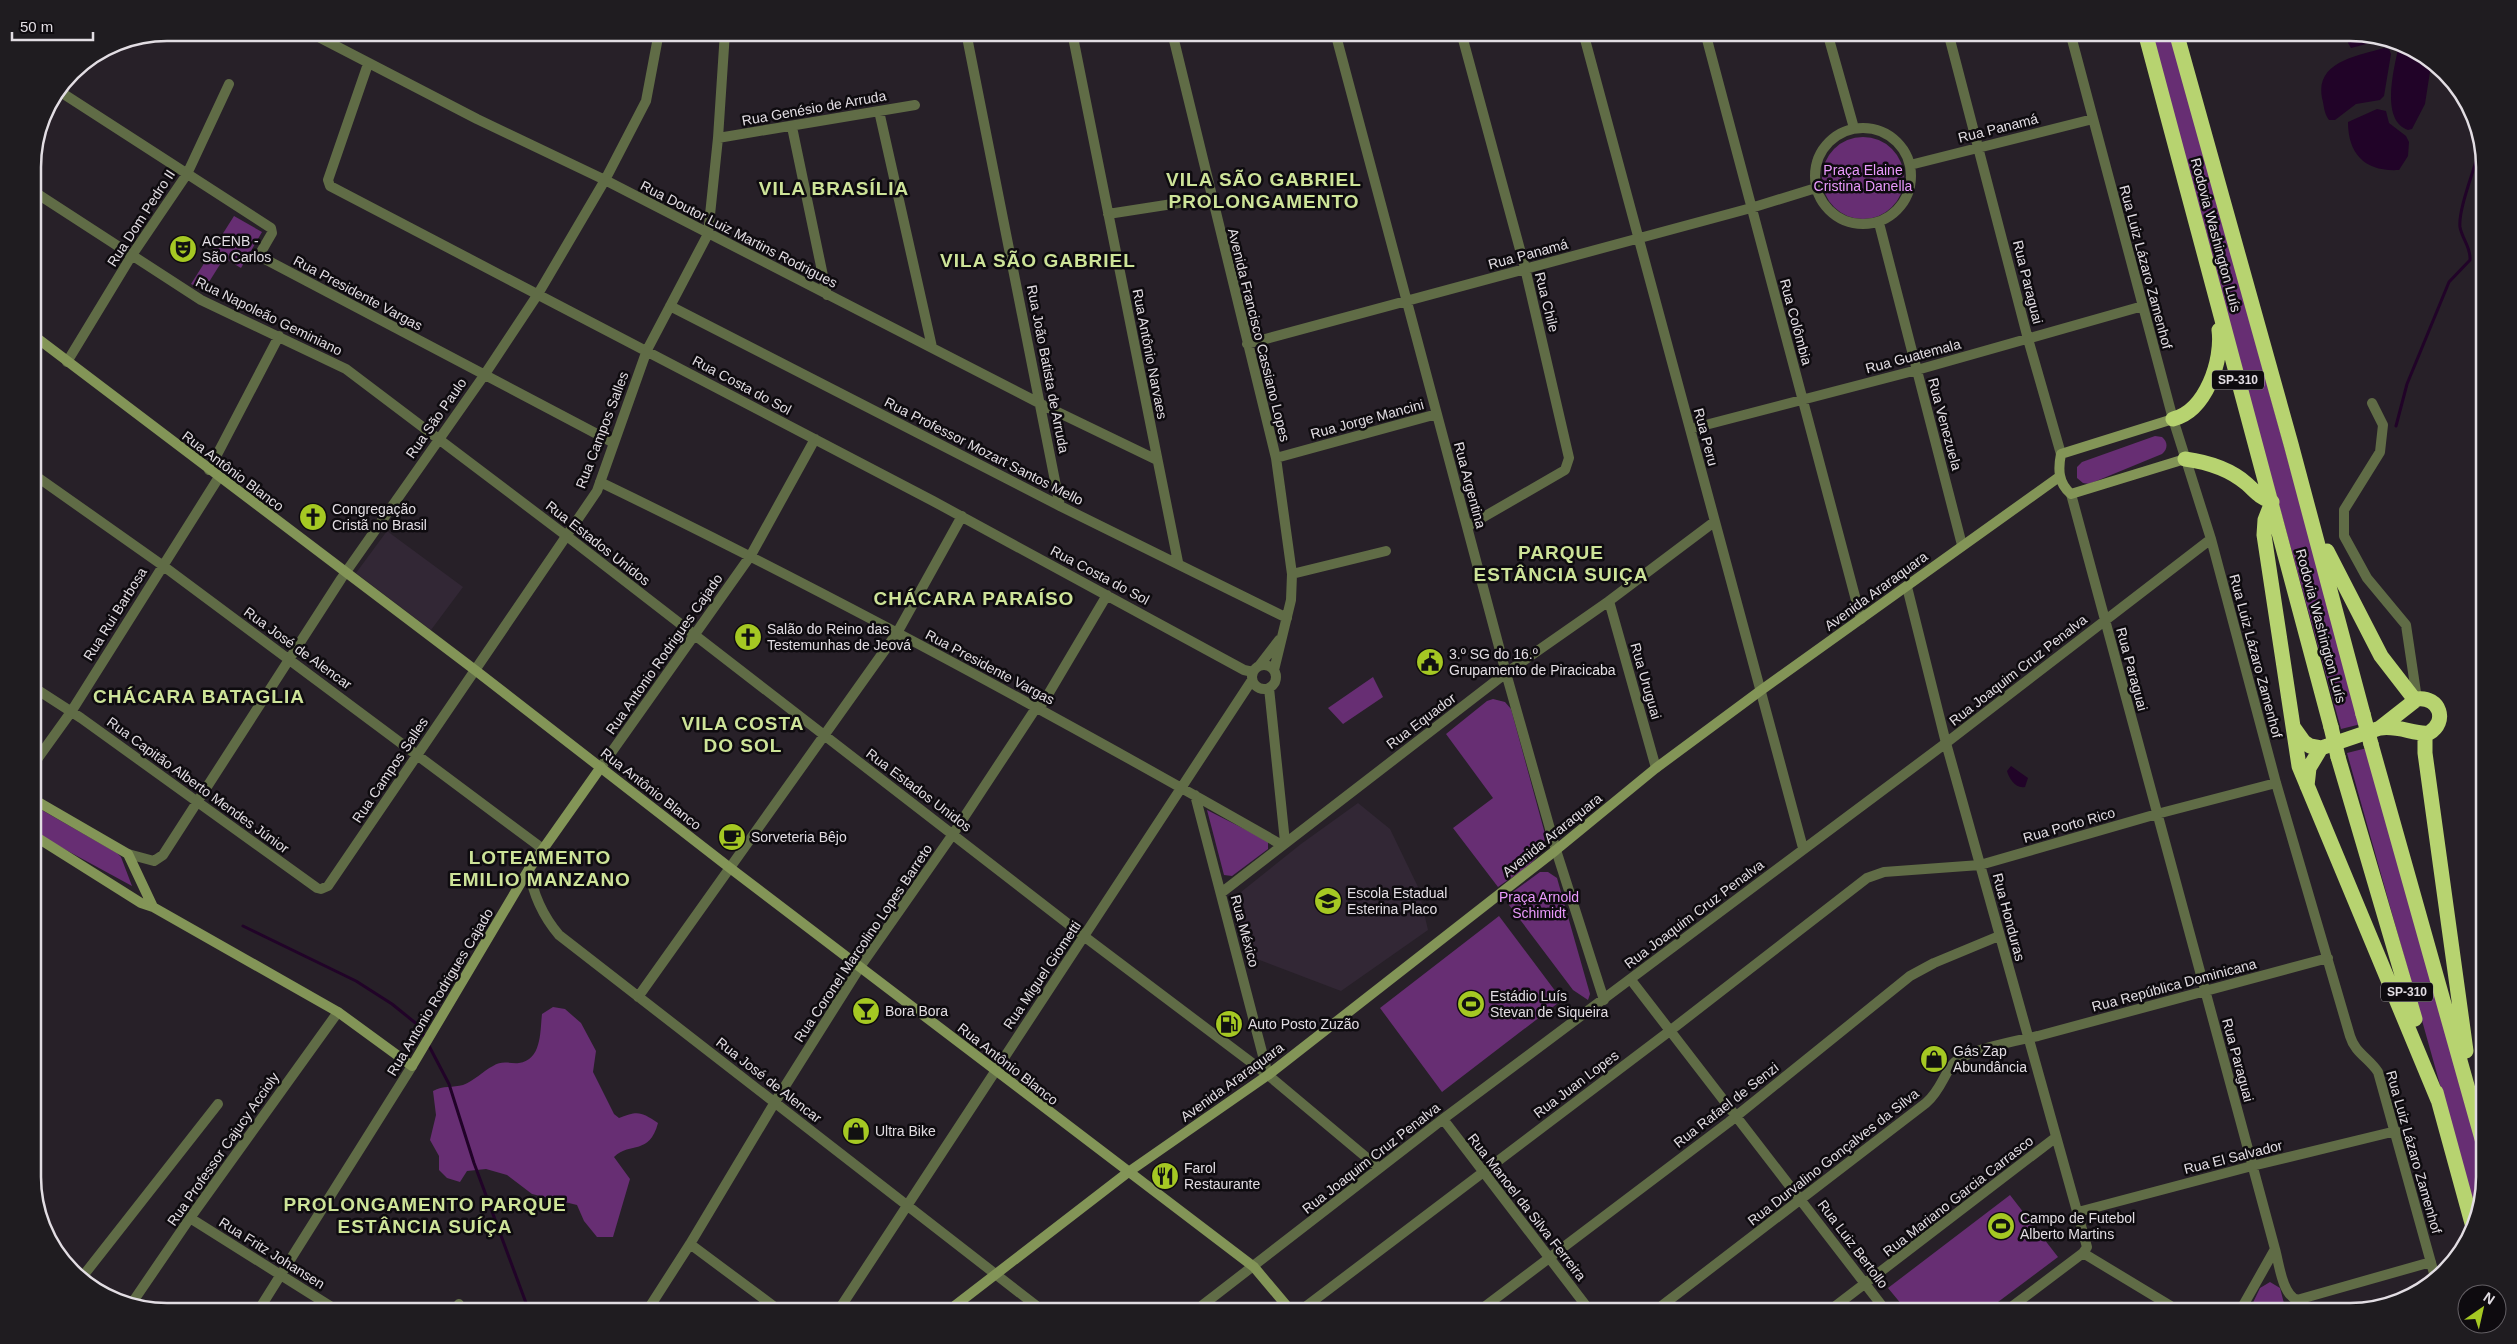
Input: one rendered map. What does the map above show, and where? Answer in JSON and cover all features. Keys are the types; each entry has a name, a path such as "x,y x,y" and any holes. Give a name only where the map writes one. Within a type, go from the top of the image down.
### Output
{"highway":[{"name":"Rodovia Washington Luís","path":"2147,41 2272,502 2338,757 2470,1215"},
{"name":"Rodovia Washington Luís","path":"2179,41 2291,444 2371,744 2476,1115"},
{"path":"2173,419 2184,416 2195,406 2204,392 2218,356 2220,339 2211,281"},
{"path":"2291,444 2329,557 2381,656 2416,700"},
{"path":"2186,459 2201,461 2227,471 2247,484 2258,496 2272,502 2265,520 2264,535 2294,728 2293,738 2299,766 2438,1100"},
{"path":"2294,728 2304,742 2310,746 2321,748 2380,728 2400,715 2416,700 2423,698 2434,703 2440,713 2438,725 2434,730 2425,734 2399,727 2380,728"},
{"path":"2425,734 2425,753 2472,1100"},
{"path":"2307,788 2309,768 2321,748"}],"street":[{"name":"Rua Doutor Luiz Martins Rodrigues","path":"326,41 368,64 605,180 827,296 932,347 1041,404 1157,460"},
{"name":"Rua São Paulo","path":"128,854 147,860 159,859 198,803 345,572 485,374 538,294 605,180 646,100 657,41"},
{"name":"Rua Campos Salles","path":"321,889 328,886 596,491 647,350 708,234 718,138 724,41"},
{"name":"Rua João Batista de Arruda","path":"968,41 1060,506"},
{"name":"Rua Antônio Narvaes","path":"1074,41 1178,562"},
{"name":"Avenida Francisco Cassiano Lopes","path":"1174,41 1276,458 1292,574 1291,600 1287,618"},
{"name":"Rua Argentina","path":"1338,41 1506,673 1556,850 1604,1000"},
{"name":"Rua Chile","path":"1463,41 1525,268 1569,452 1566,470 1468,526"},
{"name":"Rua Peru","path":"1585,41 1637,239 1803,848"},
{"name":"Rua Colômbia","path":"1707,41 1750,208 1861,619"},
{"path":"1830,41 1854,128"},
{"name":"Rua Paraguai","path":"1950,41 2028,338 2061,454 2059,477 2063,488 2070,494 2287,1291 2291,1298 2297,1300"},
{"name":"Rua Luiz Lázaro Zamenhof","path":"2072,41 2173,419 2210,539 2276,782 2352,1044 2356,1050 2373,1063 2378,1072 2396,1131 2433,1271"},
{"name":"Rua Costa do Sol","path":"368,64 328,180 330,186 962,516 1244,670 1255,672"},
{"name":"Rua Dom Pedro II","path":"67,362 132,256 187,174 229,84"},
{"name":"Rua Presidente Vargas","path":"65,95 270,228 272,233 261,252 263,258 614,443"},
{"name":"Rua Genésio de Arruda","path":"718,138 915,105"},
{"path":"880,112 932,347"},
{"name":"Rua Panamá","path":"1910,165 2092,119"},
{"path":"792,127 827,296"},
{"path":"1854,128 1881,132 1894,140 1904,151 1910,165 1911,180 1908,195 1900,208 1879,222 1859,224 1845,221 1832,213 1822,202 1816,188 1815,173 1818,158 1826,146 1838,136 1854,128"},
{"name":"Rua Panamá","path":"1247,344 1637,239 1816,188"},
{"name":"Rua Napoleão Geminiano","path":"42,197 201,300 346,369 438,438"},
{"path":"1108,214 1211,198"},
{"name":"Rua Venezuela","path":"1879,222 1962,545"},
{"name":"Rua Professor Mozart Santos Mello","path":"670,306 1060,506 1178,562 1287,618"},
{"name":"Rua Guatemala","path":"1690,429 1917,370 2142,306"},
{"path":"209,470 279,336"},
{"name":"Rua Antônio Blanco","path":"42,342 475,670 730,868 1128,1173 1254,1267 1283,1303"},
{"path":"2372,403 2383,425 2380,452 2344,510 2344,536 2366,578 2406,625 2416,700"},
{"name":"Rua Jorge Mancini","path":"1276,458 1437,414"},
{"path":"2061,454 2173,419"},
{"name":"Rua Estados Unidos","path":"438,438 1085,937 1268,1075 1380,1168"},
{"name":"Rua Antonio Rodrigues Cajado","path":"264,1303 414,1063 543,848 751,555 815,439"},
{"path":"2070,494 2186,459"},
{"name":"Rua Rui Barbosa","path":"42,752 71,712 162,565 220,477"},
{"name":"Avenida Araraquara","path":"959,1303 1128,1173 1268,1075 1556,850 1656,768 1760,691 1907,587 1962,545 2059,477"},
{"name":"Rua José de Alencar","path":"42,480 162,565 543,848"},
{"name":"Rua Presidente Vargas","path":"600,482 751,555 1284,844"},
{"path":"638,997 897,633 962,516"},
{"name":"Rua Equador","path":"1220,893 1506,673 1609,601 1714,522"},
{"name":"Rua Joaquim Cruz Penalva","path":"1207,1303 1443,1119 1631,980 1803,848 1946,743 2210,539"},
{"path":"1292,574 1386,551"},
{"name":"Rua Honduras","path":"1907,587 1946,743 2055,1138 2078,1212 2087,1247 2084,1253"},
{"name":"Rua Coronel Marcolino Lopes Barreto","path":"653,1303 860,967 953,834 1036,708 1043,703 1107,594"},
{"name":"Rua Uruguai","path":"1609,601 1656,768"},
{"name":"Rua Miguel Giometti","path":"1274,670 1287,618"},
{"name":"Rua Miguel Giometti","path":"844,1303 1085,937 1255,672 1282,637"},
{"path":"1267,665 1274,670 1275,682 1269,688 1257,687 1255,672 1267,665"},
{"path":"1269,688 1284,844"},
{"name":"Rua Capitão Alberto Mendes Júnior","path":"42,693 321,889"},
{"name":"Rua Porto Rico","path":"1867,878 1884,872 1980,865 2276,782"},
{"name":"Rua México","path":"1195,795 1268,1075"},
{"path":"42,804 128,854 153,906"},
{"path":"42,841 141,903 153,906 338,1012 414,1063"},
{"name":"Rua José de Alencar","path":"530,869 534,895 549,923 559,935 1032,1303"},
{"name":"Rua Juan Lopes","path":"1312,1303 1671,1030 1867,878"},
{"name":"Rua Rafael de Senzi","path":"1491,1303 1737,1116 1910,976 1934,963 1999,936"},
{"name":"Rua República Dominicana","path":"2028,1038 2328,958"},
{"name":"Rua Luiz Bertollo","path":"1631,980 1880,1303"},
{"name":"Rua Professor Cajucy Accioly","path":"135,1298 190,1218 338,1012"},
{"name":"Rua Durvalino Gonçalves da Silva","path":"1667,1303 1933,1097 1956,1061 1965,1056 2028,1038"},
{"path":"86,1272 218,1104"},
{"name":"Rua Manoel da Silva Ferreira","path":"1443,1119 1583,1303"},
{"name":"Rua El Salvador","path":"2078,1212 2252,1166 2396,1131"},
{"name":"Rua Mariano Garcia Carrasco","path":"1841,1303 2055,1138"},
{"name":"Rua Fritz Johansen","path":"190,1218 324,1303"},
{"path":"690,1244 768,1303"},
{"path":"2245,1303 2275,1249"},
{"path":"2018,1303 2084,1253 2165,1303"},
{"path":"2296,1303 2297,1300 2431,1262"}],"shaded area":[{"path":"2350,41 2370,43 2351,48 2348,43"},
{"path":"2384,48 2389,49 2391,54 2384,96 2380,100 2356,104 2335,120 2329,120 2322,98 2322,86 2325,76 2341,62"},
{"path":"2398,51 2430,71 2425,104 2412,129 2408,130 2399,124 2394,115 2391,104 2392,78"},
{"path":"2377,109 2386,111 2389,123 2406,136 2409,142 2408,156 2399,170 2387,170 2368,164 2355,152 2351,144 2348,122"},
{"path":"387,531 463,587 431,630 356,573"},
{"path":"2011,766 2028,778 2025,787 2016,785 2009,777 2007,771"},
{"name":"Escola Estadual Esterina Placo","path":"1358,803 1390,829 1418,887 1428,930 1341,991 1244,954 1231,905 1236,896 1301,844"}],"green space":[{"path":"2150,41 2172,41 2361,724 2341,729"},
{"name":"Praça Elaine Cristina Danella","path":"1863,137 1879,140 1892,149 1901,162 1904,178 1901,194 1892,207 1879,216 1863,219 1847,216 1834,207 1825,194 1822,178 1825,162 1834,149 1847,140"},
{"path":"234,216 262,232 241,268 224,258 204,290 191,284"},
{"path":"2155,436 2162,437 2166,443 2166,448 2162,454 2089,484 2083,483 2077,478 2077,467 2082,462"},
{"path":"1373,677 1383,697 1343,724 1328,708"},
{"path":"1493,699 1505,702 1511,709 1545,834 1544,843 1536,859 1498,887 1453,828 1493,798 1446,734 1487,701"},
{"path":"2367,748 2476,1142 2476,1177 2473,1202 2347,753"},
{"path":"42,810 117,853 121,857 132,886 42,837"},
{"path":"1207,810 1268,841 1268,849 1232,876 1224,875"},
{"name":"Praça Arnold Schimidt","path":"1540,872 1548,872 1557,878 1590,994 1588,1000 1573,990 1509,905 1507,896"},
{"name":"Estádio Luís Stevan de Siqueira","path":"1499,916 1562,1000 1442,1092 1380,1008"},
{"path":"553,1007 565,1009 581,1023 596,1051 593,1072 614,1114 619,1118 640,1113 658,1123 650,1140 645,1144 620,1152 614,1157 630,1179 613,1237 597,1237 584,1221 577,1205 532,1194 507,1175 486,1169 467,1171 460,1182 447,1178 439,1170 439,1156 430,1140 436,1115 433,1091 440,1088 463,1085 496,1064 527,1061 536,1051 540,1036 542,1014"},
{"name":"Campo de Futebol Alberto Martins","path":"2010,1195 2058,1257 1997,1303 1900,1303 1888,1288"},
{"path":"2270,1282 2280,1288 2284,1303 2253,1303 2260,1288"}],"waterway":[{"path":"2396,426 2407,384 2449,282 2470,260 2469,251 2460,227 2460,219 2475,164"},
{"path":"243,926 356,981 392,1004 418,1025 425,1038"},
{"path":"428,1044 449,1084 474,1163 526,1303"}],"place":[{"name":"ACENB - São Carlos","path":"183,249"},
{"name":"Congregação Cristã no Brasil","path":"313,517"},
{"name":"Salão do Reino das Testemunhas de Jeová","path":"748,637"},
{"name":"3.º SG do 16.º Grupamento de Piracicaba","path":"1430,662"},
{"name":"Sorveteria Bêjo","path":"732,837"},
{"name":"Escola Estadual Esterina Placo","path":"1328,901"},
{"name":"Estádio Luís Stevan de Siqueira","path":"1471,1004"},
{"name":"Bora Bora","path":"866,1011"},
{"name":"Auto Posto Zuzão","path":"1229,1024"},
{"name":"Gás Zap Abundância","path":"1934,1059"},
{"name":"Ultra Bike","path":"856,1131"},
{"name":"Farol Restaurante","path":"1165,1176"},
{"name":"Campo de Futebol Alberto Martins","path":"2001,1226"}],"district":[{"name":"VILA BRASÍLIA","path":"834,188"},
{"name":"VILA SÃO GABRIEL PROLONGAMENTO","path":"1264,190"},
{"name":"VILA SÃO GABRIEL","path":"1038,260"},
{"name":"PARQUE ESTÂNCIA SUIÇA","path":"1561,563"},
{"name":"CHÁCARA PARAÍSO","path":"974,598"},
{"name":"CHÁCARA BATAGLIA","path":"199,696"},
{"name":"VILA COSTA DO SOL","path":"743,734"},
{"name":"LOTEAMENTO EMILIO MANZANO","path":"540,868"},
{"name":"PROLONGAMENTO PARQUE ESTÂNCIA SUÍÇA","path":"425,1215"}]}
